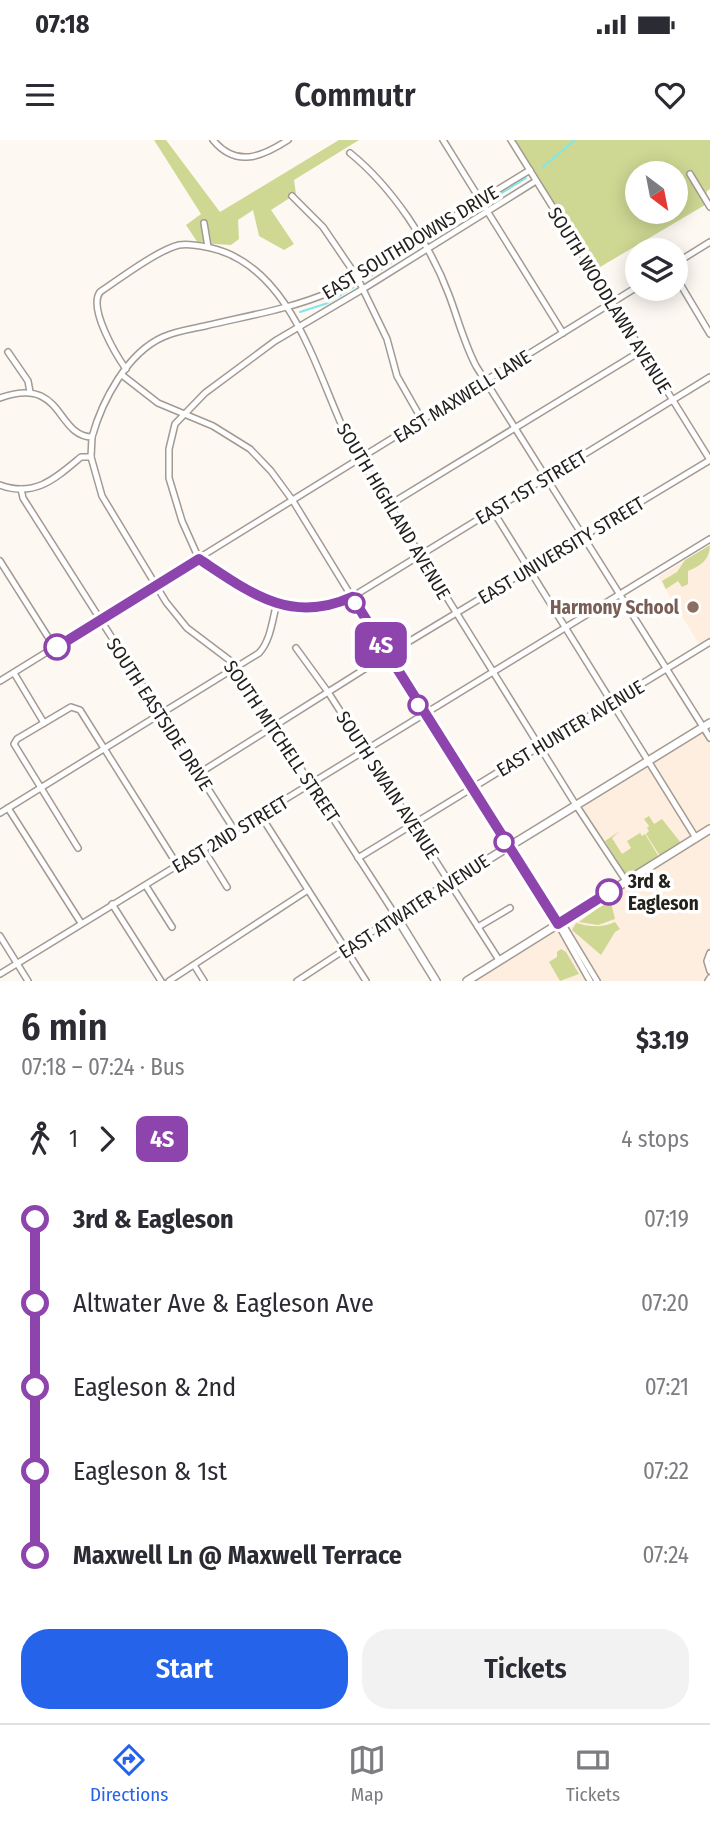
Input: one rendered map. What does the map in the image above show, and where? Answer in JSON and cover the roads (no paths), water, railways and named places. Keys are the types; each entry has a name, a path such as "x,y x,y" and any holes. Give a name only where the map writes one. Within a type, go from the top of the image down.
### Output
{"main road":[{"name":"EAST ATWATER AVENUE","path":"396,916 706,725"},
{"path":"467,981 710,829"},
{"name":"SOUTH MITCHELL STREET","path":"396,916 436,981"}],"street":[{"path":"213,140 221,150 239,158 262,154 288,140"},
{"path":"443,140 564,333"},
{"name":"SOUTH WOODLAWN AVENUE","path":"511,140 710,460"},
{"path":"350,153 390,192 419,237 449,295 467,349 667,668 706,725 710,738"},
{"name":"EAST SOUTHDOWNS DRIVE","path":"92,436 102,407 124,372 147,348 163,337 323,295 357,277 530,170"},
{"path":"690,174 710,207"},
{"path":"199,559 182,521 168,474 171,435 183,414 240,367 298,327 536,181"},
{"path":"292,196 323,227 357,277 387,339 397,376 422,420"},
{"path":"205,223 208,247"},
{"path":"688,256 710,242"},
{"name":"SOUTH HIGHLAND AVENUE","path":"124,372 109,344 96,304 97,294 178,246 208,247 228,252 257,270 287,306 313,357 332,407 361,459 626,881"},
{"name":"EAST MAXWELL LANE","path":"0,681 625,295"},
{"path":"688,297 710,334"},
{"path":"389,505 641,351"},
{"path":"8,352 28,382 30,392"},
{"path":"124,372 158,403 222,431 250,449 271,471 293,501 558,924 560,932 590,981"},
{"name":"EAST 1ST STREET","path":"199,559 244,590 293,607 321,607 352,597 710,377"},
{"path":"0,398 30,392 39,394 77,433 92,436"},
{"name":"SOUTH MITCHELL STREET","path":"92,436 91,457 102,496 166,602 182,623 223,653 236,668 396,916"},
{"path":"0,485 21,489 54,480 81,457 91,457"},
{"name":"EAST UNIVERSITY STREET","path":"198,774 387,655 710,460"},
{"name":"SOUTH EASTSIDE DRIVE","path":"21,489 23,498 235,831"},
{"path":"493,511 696,838"},
{"name":"EAST 2ND STREET","path":"0,974 710,539"},
{"path":"0,561 55,648"},
{"path":"0,813 259,653 265,646 277,603"},
{"name":"EAST HUNTER AVENUE","path":"358,858 710,643"},
{"name":"SOUTH SWAIN AVENUE","path":"296,648 328,692 499,960"},
{"path":"13,673 44,723"},
{"path":"78,848 14,744 17,739 68,708 76,707 178,866"},
{"path":"8,808 81,923"},
{"path":"261,816 366,981"},
{"path":"204,850 228,887"},
{"path":"146,886 172,927"},
{"path":"169,981 309,890"},
{"path":"112,904 161,981"},
{"path":"478,927 510,908"},
{"name":"EAST ATWATER AVENUE","path":"297,981 396,916"},
{"path":"558,924 565,928 597,981"},
{"path":"0,936 28,981"},
{"path":"710,953 706,961 710,971"},
{"path":"194,965 204,981"}],"waterway":[{"path":"543,167 575,140"},
{"path":"489,201 526,178"},
{"path":"428,240 477,208"},
{"path":"366,279 417,247"},
{"path":"300,312 328,303 354,287"}],"place":[{"name":"Harmony School","path":"693,607"},
{"name":"3rd & Eagleson","path":"609,892"}]}
